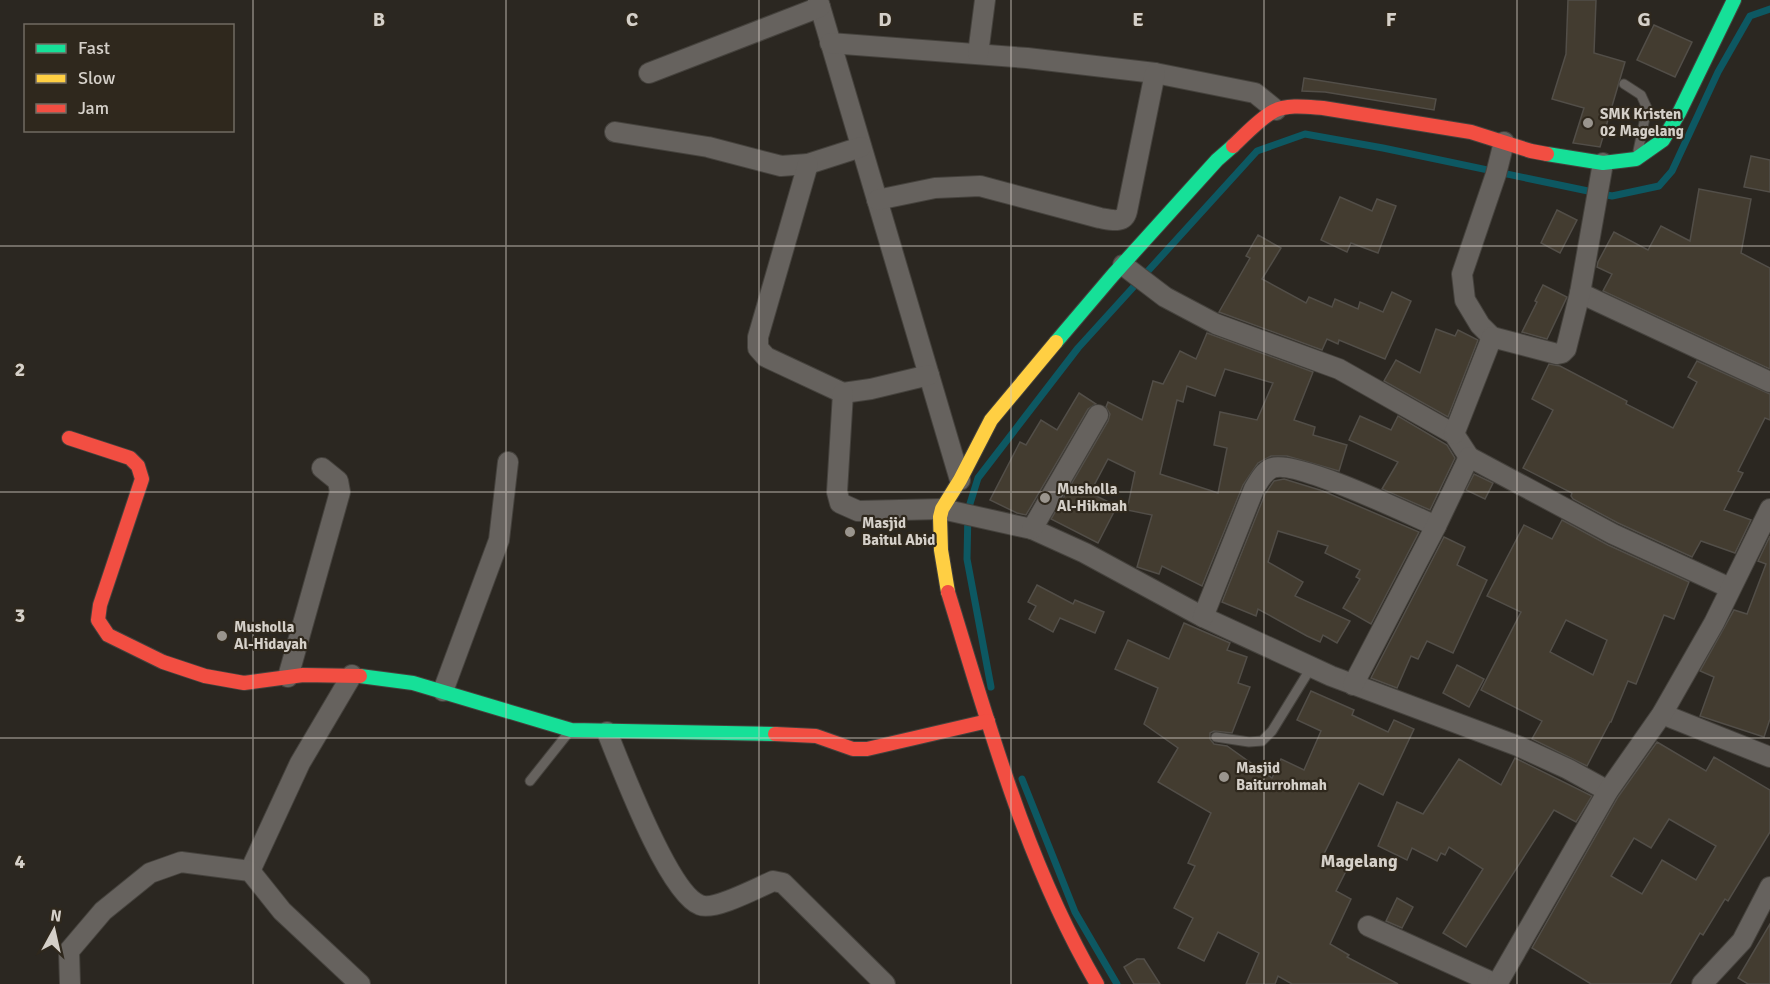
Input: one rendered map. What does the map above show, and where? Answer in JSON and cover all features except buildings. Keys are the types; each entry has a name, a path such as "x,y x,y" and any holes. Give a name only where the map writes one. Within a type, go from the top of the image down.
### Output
{"main road":[{"path":"1097,984 1076,948 1034,855 988,721 946,584 941,550 940,517 948,510 960,480 991,420 1113,275 1130,270 1217,160 1260,121 1276,110 1299,107 1323,108 1471,132 1503,146 1602,166 1636,159 1663,140 1679,113 1734,0"},
{"path":"69,438 130,458 138,466 142,479 100,605 98,620 108,635 163,662 205,676 244,683 288,677 352,675 413,683 571,730 816,736 853,748 867,749 988,721"}],"street":[{"path":"978,54 985,0"},
{"path":"648,73 819,4 960,480"},
{"path":"830,43 978,54 1155,73 1255,93 1276,110"},
{"path":"877,200 935,188 980,186 1100,218 1117,221 1122,219 1126,216 1155,73"},
{"path":"615,132 708,147 781,166 808,164 861,147"},
{"path":"1503,146 1496,174 1462,274 1465,300 1480,325 1492,337 1557,354 1566,349 1580,293 1602,166"},
{"path":"808,164 758,337 758,348 766,357 843,393 871,389 929,375"},
{"path":"1130,270 1165,297 1216,324 1339,369 1454,434 1469,457 1613,534 1730,588"},
{"path":"1580,293 1770,382"},
{"path":"1454,434 1492,337"},
{"path":"843,393 837,492 840,503 848,508 858,511 948,510 1032,529 1085,553 1203,617 1353,685 1518,746 1608,791"},
{"path":"1032,529 1098,415"},
{"path":"1353,685 1436,526 1469,457"},
{"path":"443,691 499,540 508,462"},
{"path":"1203,617 1254,489 1263,475 1272,468 1287,467 1341,485 1436,526"},
{"path":"288,677 340,492 338,481 322,468"},
{"path":"1368,926 1496,984 1608,791 1662,714 1714,623 1730,588 1764,537 1770,509"},
{"path":"249,872 300,763 352,675"},
{"path":"1662,714 1770,758"},
{"path":"607,732 654,844 686,894 700,906 712,906 773,881 783,883 885,984"},
{"path":"70,984 69,951 103,911 150,873 181,862 249,872 282,911 360,984"},
{"path":"1702,984 1742,941 1770,887"}],"lane":[{"path":"1623,84 1641,95 1647,108 1636,159"},
{"path":"1215,737 1249,742 1262,741 1272,731 1311,666"},
{"path":"530,781 571,730"}],"waterway":[{"path":"991,687 967,559 968,510 978,478 1078,348 1257,151 1305,134 1612,196 1659,186 1672,171 1718,72 1750,16 1770,9"},
{"path":"1022,779 1075,912 1117,984"}],"traffic: fast":[{"path":"1547,154 1603,163 1636,159 1663,140 1679,113 1734,0"},
{"path":"1056,342 1113,275 1217,160 1233,146"},
{"path":"360,676 413,683 571,730 775,734"}],"traffic: slow":[{"path":"948,592 941,550 940,517 942,509 991,420 1056,342"}],"traffic: jam":[{"path":"1233,146 1268,114 1285,107 1305,107 1471,132 1547,154"},
{"path":"69,438 130,458 138,466 142,479 100,605 98,620 108,635 163,662 205,676 244,683 303,675 360,676"},
{"path":"948,592 994,743 1029,842 1072,938 1097,984"},
{"path":"775,734 816,736 853,749 867,749 988,721"}],"place":[{"name":"SMK Kristen 02 Magelang","path":"1588,123"},
{"name":"Musholla Al-Hikmah","path":"1045,498"},
{"name":"Masjid Baitul Abid","path":"850,532"},
{"name":"Musholla Al-Hidayah","path":"222,636"},
{"name":"Masjid Baiturrohmah","path":"1224,777"}],"district":[{"name":"Magelang","path":"1359,861"}]}
